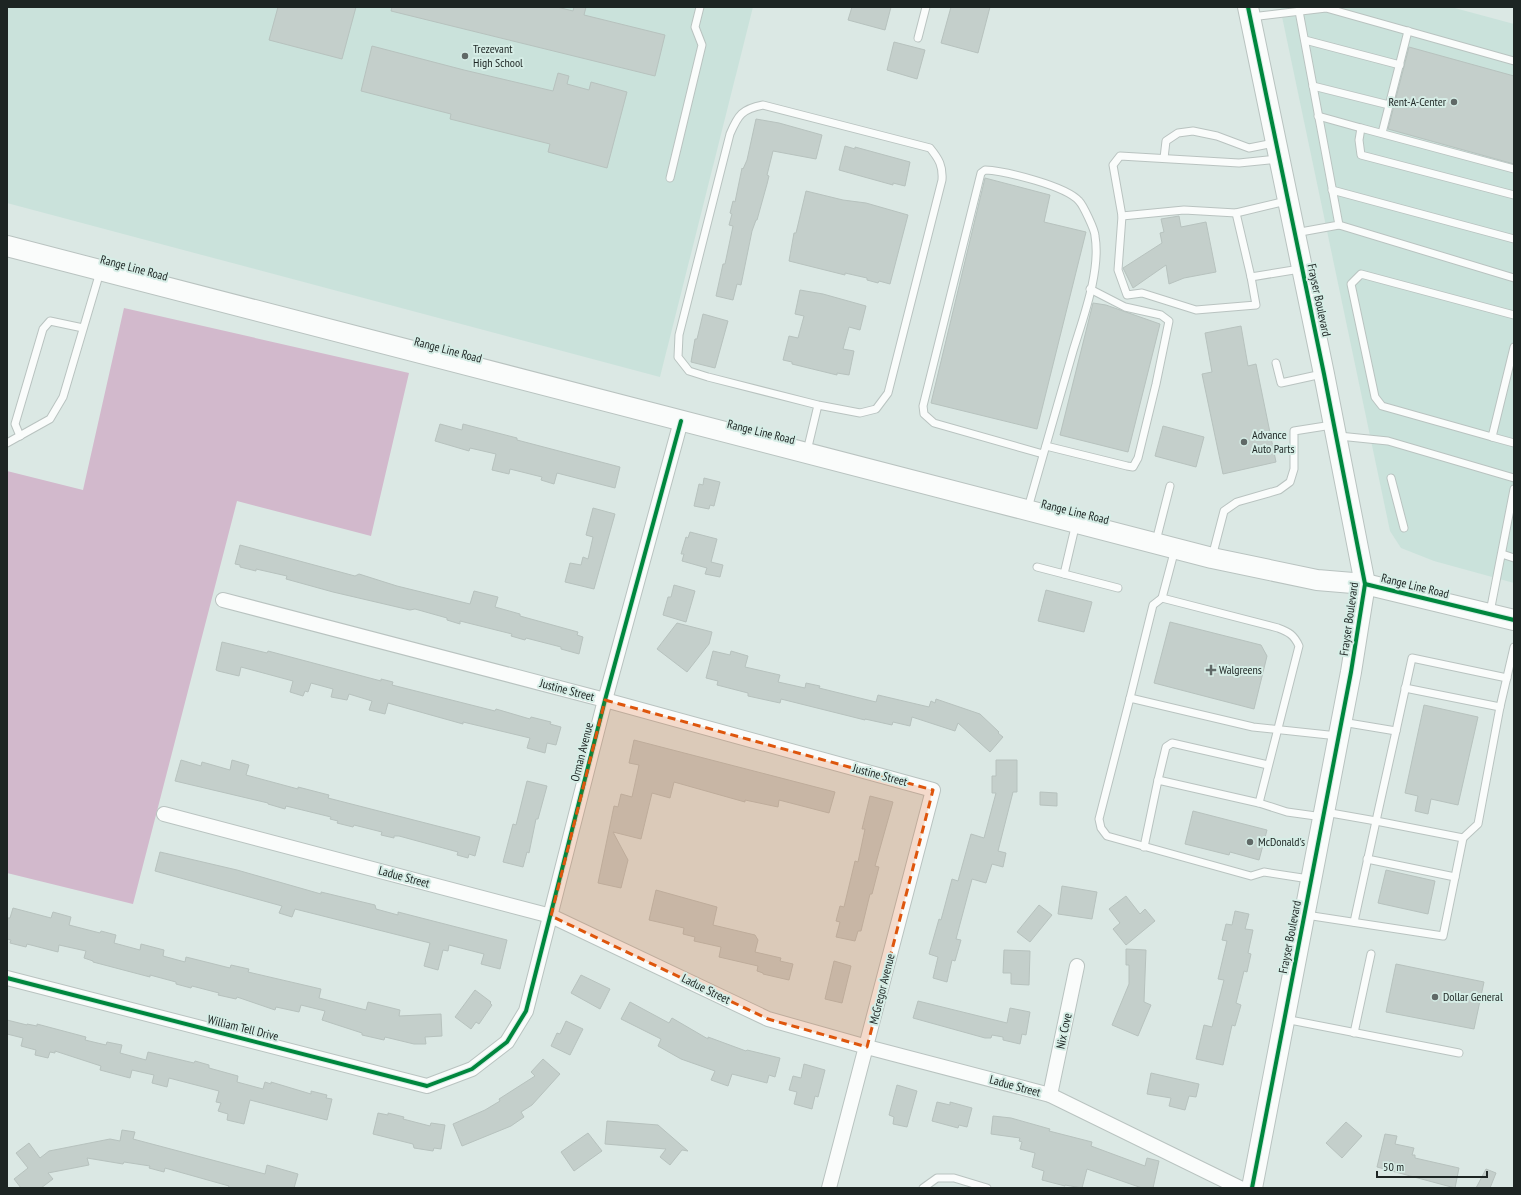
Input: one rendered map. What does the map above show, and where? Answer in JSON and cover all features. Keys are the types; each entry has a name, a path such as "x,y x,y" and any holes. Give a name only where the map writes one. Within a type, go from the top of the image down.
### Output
{"main road":[{"name":"Frayser Boulevard","path":"1249,12 1324,374 1365,584 1312,880 1252,1188"},
{"name":"Range Line Road","path":"7,246 1212,558 1317,580 1365,584 1514,620"}],"street":[{"name":"Orman Avenue","path":"472,1069 507,1042 526,1011 605,700 681,421"},
{"name":"Justine Street","path":"223,600 605,700 934,790"},
{"name":"McGregor Avenue","path":"829,1188 934,790"},
{"name":"Ladue Street","path":"164,814 551,916 768,1019 867,1047 1050,1095 1240,1188"},
{"name":"Nix Cove","path":"1050,1095 1077,966"},
{"name":"William Tell Drive","path":"7,978 427,1086 472,1069"}],"lane":[{"path":"670,178 702,45 695,27 700,7"},
{"path":"918,38 926,7"},
{"path":"1249,12 1299,11 1326,8 1514,61"},
{"path":"1299,11 1339,225"},
{"path":"1382,133 1408,31"},
{"path":"1304,40 1400,65"},
{"path":"1313,86 1389,105"},
{"path":"763,105 930,148 943,169 942,180 888,393 876,409 860,413 818,405 690,371 678,357 679,335 730,134 738,116 750,108 763,105"},
{"path":"1318,116 1514,169"},
{"path":"1361,128 1359,140 1361,155 1514,195"},
{"path":"1164,158 1166,141 1178,133 1193,132 1217,136 1249,148 1278,151"},
{"path":"1236,214 1256,305 1196,310 1142,293 1127,295 1118,270 1122,216 1113,165 1120,156 1239,163 1278,151"},
{"path":"1027,510 1046,446 1090,289 1095,256 1095,235 1079,200 1056,187 1005,171 985,170 981,173 941,330 923,406 924,414 934,423 1043,454"},
{"path":"1332,190 1514,239"},
{"path":"1122,216 1184,210 1236,214 1288,200"},
{"path":"1295,233 1339,225 1514,278"},
{"path":"1251,277 1302,269"},
{"path":"7,443 50,419 63,397 100,270"},
{"path":"1514,316 1361,274 1352,284 1375,397 1382,406 1514,442"},
{"path":"1046,446 1133,467 1138,458 1169,321 1161,315 1125,307 1090,289"},
{"path":"20,436 15,424 43,329 50,321 83,328"},
{"path":"1492,437 1514,347"},
{"path":"1276,363 1281,383 1324,374"},
{"path":"806,454 818,405"},
{"path":"1212,558 1224,511 1231,504 1279,490 1290,482 1294,469 1294,431 1335,430 1388,441 1514,478"},
{"path":"1391,478 1404,528"},
{"path":"1155,543 1170,486"},
{"path":"1490,615 1514,489"},
{"path":"1064,574 1076,523"},
{"path":"1175,548 1162,598 1153,605 1099,819 1100,823 1107,836 1251,876 1264,872 1312,880"},
{"path":"1502,554 1514,558"},
{"path":"1038,568 1118,588"},
{"path":"1162,598 1278,628 1288,632 1295,638 1298,646 1259,802"},
{"path":"1305,915 1443,936 1463,838 1478,824 1500,707 1514,647"},
{"path":"1354,922 1412,658 1507,678"},
{"path":"1405,688 1500,707"},
{"path":"1130,698 1253,727 1396,731"},
{"path":"1144,847 1166,747 1172,744 1268,764"},
{"path":"1158,780 1259,802 1287,812 1376,821 1463,838"},
{"path":"1367,859 1455,877"},
{"path":"1354,1033 1371,954"},
{"path":"1285,1019 1459,1053"},
{"path":"924,1188 937,1178 954,1178 987,1188"}],"highlighted area":[{"path":"605,700 933,790 867,1047 768,1019 551,916"}],"shaded area":[{"path":"7,7 753,7 660,377 7,203"},
{"path":"1280,7 1451,7 1514,24 1514,583 1434,561 1401,548 1390,531"},
{"path":"124,308 409,373 371,536 237,501 133,904 7,873 7,471 83,490"}],"building":[{"path":"278,7 356,7 342,59 269,40"},
{"path":"392,7 557,7 573,11 574,7 586,7 584,15 665,35 655,76 391,11"},
{"path":"852,7 891,7 885,30 848,20"},
{"path":"951,7 990,7 978,53 941,43"},
{"path":"894,42 925,50 917,79 887,70"},
{"path":"372,46 553,91 558,73 569,76 567,84 589,90 591,82 627,92 607,168 548,152 550,144 450,119 451,114 361,91"},
{"name":"Rent-A-Center","path":"1409,47 1514,76 1514,164 1388,129"},
{"path":"756,119 779,123 822,135 816,159 773,151 767,175 769,176 757,220 752,231 741,285 737,284 733,300 716,296 733,226 729,225 732,214 730,213 733,201 735,202 742,168 743,169 747,160"},
{"path":"845,146 855,149 855,147 910,162 905,186 893,183 893,185 839,170"},
{"path":"985,178 1050,195 1044,222 1086,232 1037,429 931,403"},
{"path":"806,191 843,200 866,203 908,215 890,284 879,281 878,283 867,280 867,278 845,273 845,275 789,261 794,233 796,233"},
{"path":"1179,216 1181,227 1206,222 1216,272 1184,278 1169,284 1166,265 1133,288 1123,268 1162,243 1160,233 1164,232 1161,219"},
{"path":"800,290 823,294 866,306 860,330 849,327 843,349 854,351 849,375 837,373 837,375 792,364 792,362 783,360 789,336 798,338 804,316 795,314"},
{"path":"1093,303 1106,305 1160,324 1128,452 1060,435"},
{"path":"703,314 728,321 715,368 691,362 695,339 697,339"},
{"path":"1241,326 1248,366 1256,364 1276,462 1223,474 1202,374 1212,372 1205,333"},
{"path":"440,424 462,430 463,424 620,467 615,488 557,473 554,484 541,480 542,477 510,469 509,474 492,470 496,454 470,448 469,451 435,441"},
{"path":"1163,426 1204,437 1196,467 1155,456"},
{"path":"704,478 720,482 714,506 710,505 709,509 694,506 699,484 703,485"},
{"path":"593,508 615,514 594,589 565,582 570,563 581,565 583,557 588,559 593,537 586,535"},
{"path":"690,532 717,539 711,562 723,565 720,577 705,574 707,568 682,561 684,554 681,554 686,537 688,538"},
{"path":"240,545 355,576 359,574 397,586 470,604 474,591 498,597 495,607 520,614 520,616 578,632 577,635 583,637 579,654 561,649 561,647 526,638 525,640 511,636 512,634 460,621 460,624 447,620 447,618 415,609 410,610 333,592 286,579 287,576 240,567 240,565 235,564"},
{"path":"674,585 695,591 686,622 663,615 668,597 671,597"},
{"path":"1046,590 1092,602 1084,632 1038,621"},
{"name":"Walgreens","path":"1170,622 1261,645 1267,656 1254,709 1154,683"},
{"path":"677,623 712,632 709,644 687,672 657,649"},
{"path":"222,642 267,653 268,651 381,681 381,679 393,682 392,685 495,711 496,709 530,719 531,717 551,722 550,724 561,727 556,745 547,743 545,753 527,748 530,738 463,722 463,724 388,703 385,714 369,710 372,701 349,694 347,700 331,697 333,689 311,683 308,692 305,691 303,696 290,692 293,681 241,667 239,676 218,671 216,670"},
{"path":"713,651 730,655 731,651 748,656 745,667 780,675 778,682 805,688 806,683 820,686 819,688 876,702 878,695 929,707 931,701 935,703 936,699 980,714 1003,737 990,752 958,723 955,731 912,717 910,726 893,722 892,725 865,720 781,699 780,703 748,696 748,693 717,685 718,681 706,678"},
{"path":"1424,705 1478,717 1458,805 1431,799 1428,814 1415,811 1418,796 1405,793"},
{"path":"634,740 835,792 829,813 779,800 778,807 745,800 745,802 674,782 670,798 652,793 641,839 613,832 628,860 621,888 598,883 614,806 618,807 621,794 632,797 639,765 629,763"},
{"path":"181,760 201,766 202,762 230,770 232,760 249,765 246,775 298,789 298,787 329,795 328,798 480,837 475,856 469,854 468,858 457,855 458,852 399,836 394,836 394,838 381,835 382,832 354,825 353,827 337,823 338,821 330,819 331,817 286,806 285,809 268,803 175,781"},
{"path":"996,760 1017,760 1017,792 1013,792 998,851 1006,853 1003,867 992,864 986,883 972,879 956,939 961,940 955,961 952,960 947,982 933,978 938,957 929,954 939,919 941,920 952,879 958,881 971,834 984,838 996,793 992,793 992,776 996,776"},
{"path":"527,781 547,786 538,819 536,819 529,853 527,852 523,867 503,862 513,824 516,825"},
{"path":"1040,792 1057,793 1057,806 1040,805"},
{"path":"870,796 893,802 875,866 879,867 872,894 870,894 861,931 858,931 855,941 836,937 840,922 836,921 840,906 844,907 855,861 858,862 865,829 862,829"},
{"path":"1193,811 1267,830 1259,860 1230,852 1229,855 1185,844"},
{"path":"160,852 237,870 321,894 321,892 375,905 376,909 398,915 398,912 507,940 500,969 481,964 484,954 449,945 448,951 443,950 438,970 424,966 430,943 295,909 292,917 279,913 282,906 155,871"},
{"path":"1386,870 1435,881 1428,914 1378,903"},
{"path":"1062,886 1097,892 1092,919 1058,914"},
{"path":"656,890 717,907 713,925 755,935 758,940 755,952 781,958 780,961 793,964 789,980 763,974 757,971 758,966 719,957 721,947 694,941 695,937 683,934 684,928 649,920"},
{"path":"1126,896 1140,914 1145,909 1155,921 1126,945 1113,929 1120,923 1109,909"},
{"path":"1039,905 1052,915 1030,942 1017,932"},
{"path":"13,908 51,918 53,912 71,917 69,925 100,933 101,931 116,935 114,943 140,950 141,944 164,950 163,956 185,962 186,957 230,968 231,965 249,969 248,972 321,989 319,998 366,1010 368,1002 400,1010 399,1016 441,1014 442,1036 425,1037 426,1044 414,1044 385,1037 384,1040 362,1035 362,1033 322,1020 325,1011 301,1005 299,1012 276,1007 275,1010 237,997 236,999 218,995 219,993 192,986 191,988 150,975 150,977 93,962 84,958 86,951 59,945 58,952 27,944 26,947 10,943 11,940 7,939 7,918 10,918"},
{"path":"1235,911 1249,914 1245,929 1253,930 1248,953 1251,954 1247,972 1244,971 1236,1003 1241,1005 1235,1026 1232,1025 1223,1065 1196,1059 1204,1025 1212,1027 1224,980 1218,979 1227,941 1222,940 1226,924 1232,925"},
{"path":"1126,949 1146,950 1144,1002 1151,1005 1138,1036 1112,1025 1129,984 1129,965 1126,965"},
{"path":"1004,950 1030,951 1029,985 1011,984 1011,973 1003,973"},
{"path":"834,961 851,966 842,1003 825,999"},
{"name":"Dollar General","path":"1396,964 1484,982 1474,1029 1386,1012"},
{"path":"581,975 610,989 600,1009 571,993"},
{"path":"475,990 491,1002 490,1003 492,1005 479,1024 476,1022 471,1029 455,1017"},
{"path":"918,1001 1007,1023 1010,1008 1030,1012 1026,1035 1022,1034 1020,1044 1003,1040 1003,1037 992,1035 991,1038 985,1038 913,1018"},
{"path":"630,1002 669,1023 672,1018 708,1039 708,1037 746,1051 780,1058 775,1077 769,1075 767,1083 732,1074 728,1086 711,1080 715,1071 681,1059 658,1046 661,1039 621,1019"},
{"path":"7,1020 27,1025 37,1026 37,1024 86,1037 85,1040 106,1045 107,1042 122,1045 120,1053 146,1060 148,1052 194,1063 195,1061 209,1065 209,1068 238,1076 237,1082 263,1089 265,1082 271,1084 271,1082 311,1094 311,1091 327,1095 326,1098 332,1099 327,1120 250,1100 244,1124 227,1120 228,1114 218,1111 221,1103 216,1102 219,1091 169,1078 167,1087 152,1083 154,1075 132,1070 130,1078 100,1070 101,1066 55,1051 55,1053 50,1052 48,1058 35,1055 36,1050 21,1046 23,1038 7,1034"},
{"path":"566,1021 583,1029 570,1055 551,1046 557,1033 560,1034"},
{"path":"543,1059 560,1074 532,1105 521,1112 524,1117 511,1126 462,1146 453,1124 485,1110 500,1101 499,1099 535,1076 531,1072"},
{"path":"804,1064 825,1070 818,1097 815,1096 812,1109 794,1104 797,1092 789,1090 793,1076 801,1078"},
{"path":"1151,1073 1199,1084 1196,1097 1189,1096 1185,1110 1169,1106 1171,1098 1147,1094"},
{"path":"897,1085 917,1091 907,1127 893,1124 894,1117 889,1115"},
{"path":"937,1102 950,1105 950,1102 972,1108 967,1127 959,1125 958,1128 932,1121"},
{"path":"378,1113 388,1115 388,1113 404,1117 403,1119 430,1126 431,1123 445,1125 441,1149 434,1148 433,1151 414,1148 413,1144 373,1134"},
{"path":"993,1116 1011,1118 1050,1129 1049,1131 1092,1142 1091,1146 1145,1166 1147,1158 1159,1161 1153,1188 1142,1188 1087,1169 1082,1188 1065,1186 1042,1180 1044,1171 1032,1167 1035,1153 1020,1149 1022,1142 1019,1141 1020,1138 991,1134"},
{"path":"607,1121 658,1125 688,1151 682,1150 670,1165 660,1157 666,1149 605,1144"},
{"path":"1346,1122 1362,1136 1342,1158 1326,1143"},
{"path":"122,1130 135,1132 133,1139 265,1174 267,1165 298,1174 294,1188 228,1188 229,1186 165,1168 164,1172 149,1168 150,1166 124,1162 123,1164 87,1158 89,1165 48,1173 53,1179 41,1188 21,1188 14,1179 28,1168 16,1153 29,1143 40,1158 49,1151 110,1139 120,1141"},
{"path":"588,1133 602,1151 574,1171 561,1152"},
{"path":"1385,1134 1397,1136 1395,1144 1414,1148 1412,1155 1415,1155 1415,1158 1459,1168 1455,1188 1377,1167"},
{"path":"1486,1169 1496,1173 1490,1188 1476,1188"}],"cycle path":[{"path":"1248,7 1324,374 1365,584 1351,672 1252,1188"},
{"path":"7,978 427,1086 472,1069 507,1042 526,1011 605,700 681,421"},
{"path":"1365,584 1514,620"}],"place":[{"name":"Trezevant High School","path":"465,56"},
{"name":"Rent-A-Center","path":"1454,102"},
{"name":"Advance Auto Parts","path":"1244,442"},
{"name":"Walgreens","path":"1211,670"},
{"name":"McDonald's","path":"1250,842"},
{"name":"Dollar General","path":"1435,997"}]}
